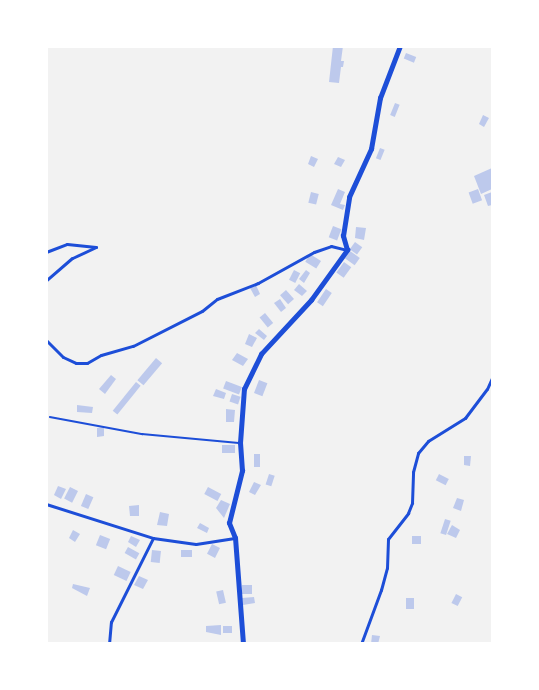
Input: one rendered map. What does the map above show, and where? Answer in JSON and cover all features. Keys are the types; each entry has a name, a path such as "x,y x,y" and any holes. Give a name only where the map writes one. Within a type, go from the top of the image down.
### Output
{"main road":[{"path":"243,644 235,538 229,523 242,471 240,443 244,389 261,354 311,300 347,250 343,236 350,197 371,150 380,98 400,46"}],"street":[{"path":"46,252 67,244 96,247 72,258 46,281"},
{"path":"46,340 63,357 76,363 87,363 101,355 133,346 202,311 217,299 258,283 314,252 331,246 347,250"},
{"path":"361,644 387,568 388,539 412,503 413,472 418,453 428,441 465,418 488,389 492,378"},
{"path":"46,504 153,538 195,544 235,538"},
{"path":"109,644 111,622 153,538"}],"lane":[{"path":"50,417 142,434 240,443"}],"building":[{"path":"333,46 343,46 341,61 344,61 339,83 329,82"},
{"path":"406,53 416,57 414,63 404,59"},
{"path":"395,103 400,105 395,117 390,115"},
{"path":"483,115 489,118 484,127 479,124"},
{"path":"380,148 385,150 381,160 376,158"},
{"path":"311,156 318,159 314,167 308,164"},
{"path":"338,157 345,160 341,167 334,164"},
{"path":"492,168 492,189 481,194 474,176"},
{"path":"338,189 345,192 340,204 345,205 343,210 331,205"},
{"path":"478,189 482,200 473,204 469,192"},
{"path":"311,192 319,194 316,205 308,203"},
{"path":"492,192 492,205 488,206 484,195"},
{"path":"333,226 341,229 337,240 329,237"},
{"path":"356,227 366,228 364,240 355,238"},
{"path":"355,242 362,247 357,255 350,249"},
{"path":"350,251 360,258 355,265 345,258"},
{"path":"310,254 321,261 316,269 305,262"},
{"path":"344,262 351,267 344,278 336,273"},
{"path":"294,270 300,273 295,283 289,280"},
{"path":"306,270 310,273 304,283 299,279"},
{"path":"299,284 307,291 302,296 294,290"},
{"path":"256,285 260,294 255,297 250,288"},
{"path":"326,289 332,293 323,306 317,302"},
{"path":"286,290 294,299 288,304 280,295"},
{"path":"280,299 286,308 281,312 274,303"},
{"path":"265,313 273,323 268,328 260,317"},
{"path":"259,329 267,336 264,340 255,333"},
{"path":"249,334 257,338 252,347 245,344"},
{"path":"237,353 248,359 243,366 232,360"},
{"path":"156,358 162,363 143,385 137,380"},
{"path":"111,375 116,379 105,394 99,389"},
{"path":"259,380 267,383 262,396 254,393"},
{"path":"226,381 242,387 239,395 223,388"},
{"path":"136,382 141,386 117,415 113,411"},
{"path":"216,389 226,393 224,399 213,396"},
{"path":"232,394 241,397 238,404 230,402"},
{"path":"77,405 93,407 92,413 77,412"},
{"path":"226,409 235,410 234,422 226,422"},
{"path":"104,427 104,436 97,437 97,428"},
{"path":"222,445 235,445 235,453 222,453"},
{"path":"254,454 260,454 260,467 254,467"},
{"path":"464,456 471,456 470,466 464,465"},
{"path":"269,474 275,476 271,486 266,484"},
{"path":"439,474 449,479 446,485 436,480"},
{"path":"254,482 261,485 255,495 249,492"},
{"path":"58,486 66,489 61,499 54,495"},
{"path":"70,487 78,491 72,503 64,499"},
{"path":"208,487 221,494 217,501 204,494"},
{"path":"86,494 93,497 88,509 81,506"},
{"path":"457,498 464,500 461,511 453,508"},
{"path":"221,500 230,504 224,518 216,508"},
{"path":"139,505 139,516 130,516 129,506"},
{"path":"160,512 169,514 167,526 157,525"},
{"path":"445,519 451,521 446,535 440,533"},
{"path":"200,523 209,528 207,533 197,528"},
{"path":"452,525 460,530 456,538 447,534"},
{"path":"73,530 80,534 75,542 69,538"},
{"path":"100,535 110,539 106,549 96,545"},
{"path":"131,536 140,540 136,547 128,542"},
{"path":"412,536 421,536 421,544 412,544"},
{"path":"212,544 220,548 215,558 207,554"},
{"path":"128,547 139,553 136,559 125,553"},
{"path":"152,550 161,551 160,563 151,562"},
{"path":"181,550 192,550 192,557 181,557"},
{"path":"118,566 131,572 126,581 114,575"},
{"path":"139,576 148,580 143,589 134,585"},
{"path":"73,584 90,588 87,596 72,588"},
{"path":"242,585 252,585 252,594 242,594"},
{"path":"223,590 226,603 219,604 216,592"},
{"path":"456,594 462,597 458,606 451,603"},
{"path":"254,597 255,603 243,605 242,598"},
{"path":"406,598 414,598 414,609 406,609"},
{"path":"221,625 221,635 206,632 206,626"},
{"path":"223,626 232,626 232,633 223,633"},
{"path":"372,635 380,636 378,644 371,644"}]}
